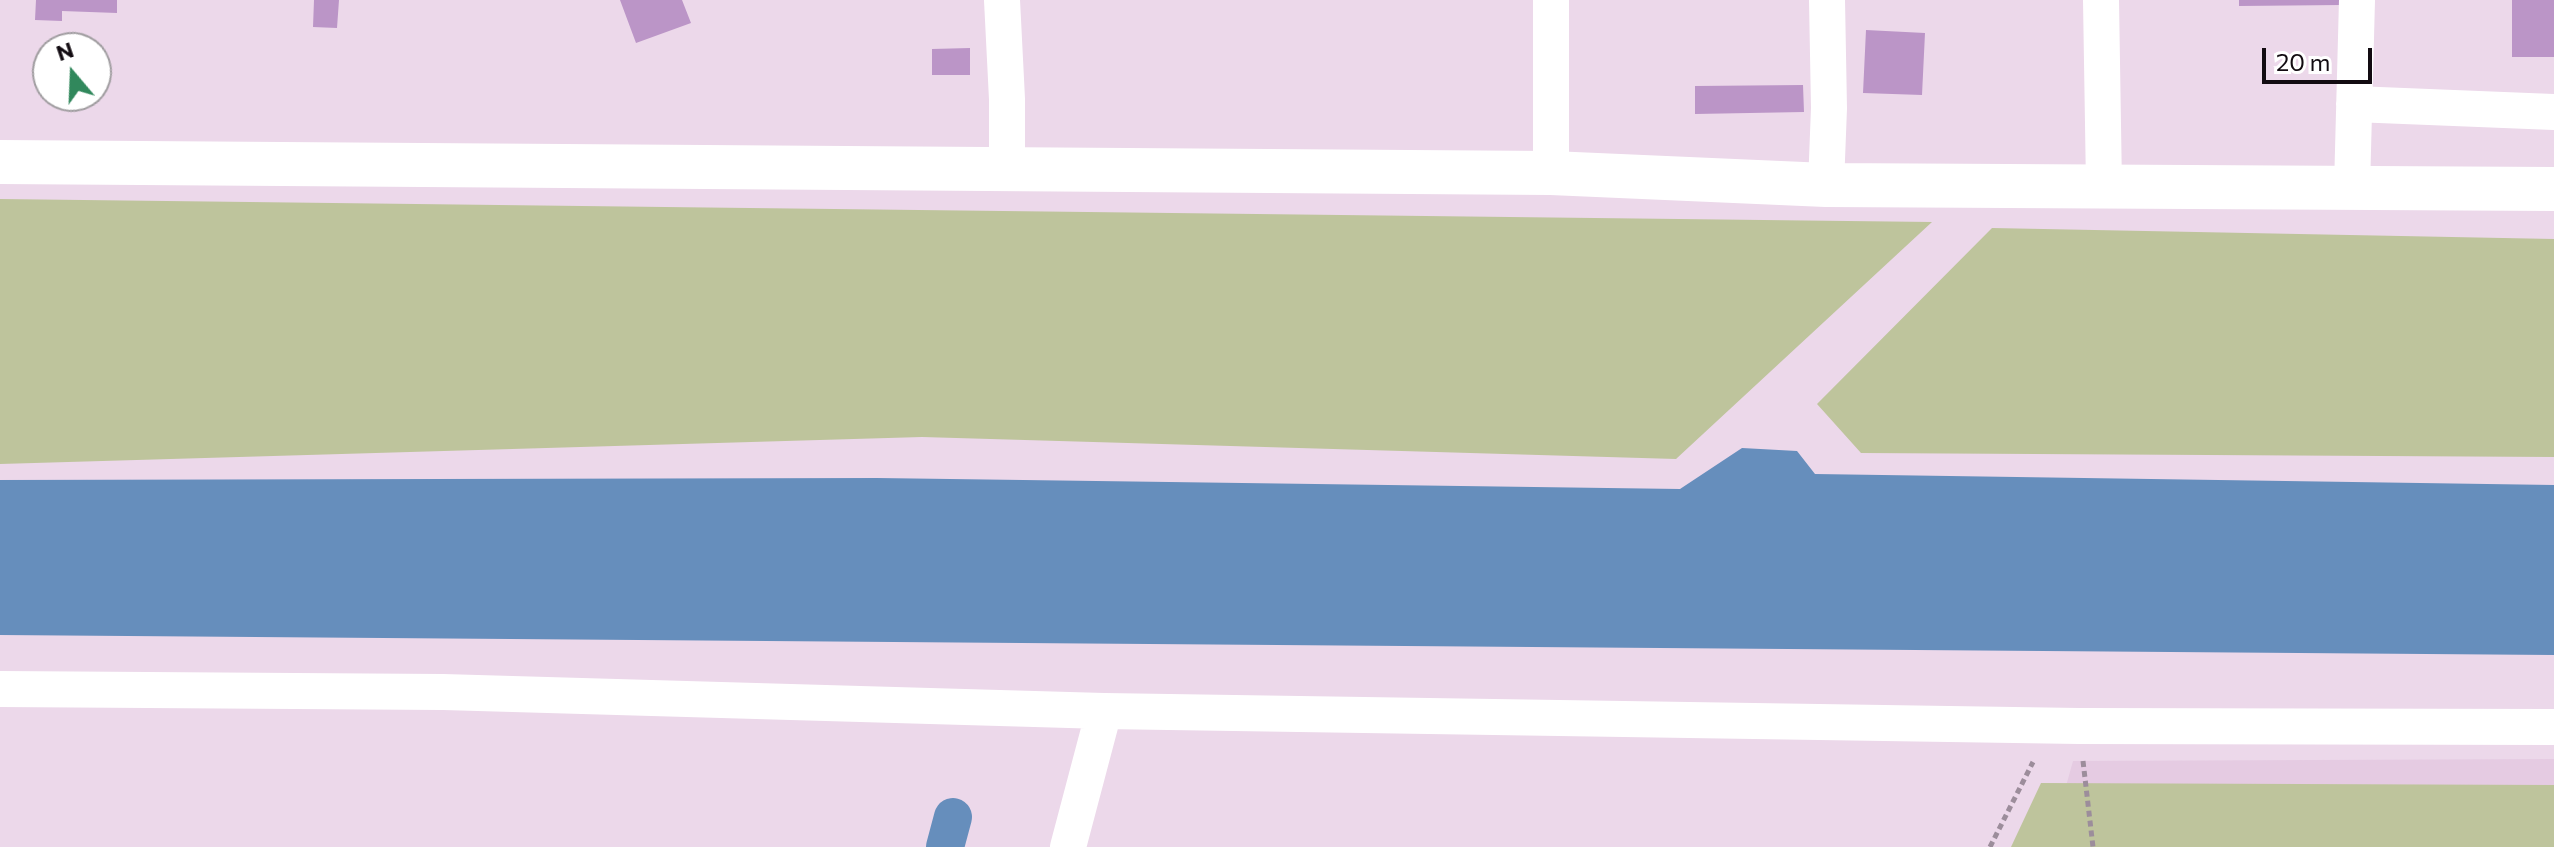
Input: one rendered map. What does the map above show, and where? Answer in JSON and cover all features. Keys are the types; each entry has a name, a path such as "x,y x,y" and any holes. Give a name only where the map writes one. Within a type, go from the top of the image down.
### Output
{"main road":[{"path":"0,162 1551,173 1826,185 2554,189"}],"street":[{"path":"1002,0 1007,171"},
{"path":"1551,0 1551,173"},
{"path":"1826,185 1829,108 1827,0"},
{"path":"2101,0 2104,186"},
{"path":"2352,188 2357,0"},
{"path":"2354,104 2554,112"},
{"path":"0,689 443,692 1104,711 2065,726 2554,727"},
{"path":"1068,847 1104,711"}],"path":[{"path":"1990,847 2065,726"},
{"path":"2065,726 2093,847"}],"shaded area":[{"path":"2554,759 2554,847 2049,847 2073,761"}],"green space":[{"path":"0,199 1932,222 1676,459 922,437 0,464"},
{"path":"1992,228 2554,239 2554,457 1861,453 1817,404"},
{"path":"2041,783 2554,785 2554,847 2011,847"}],"water":[{"path":"1742,448 1797,451 1815,474 2554,485 2554,655 0,635 0,480 877,478 1680,489"}],"building":[{"path":"36,0 117,0 117,13 62,11 62,21 35,20"},
{"path":"314,0 339,0 337,28 313,27"},
{"path":"620,0 682,0 691,23 636,43"},
{"path":"2239,0 2341,0 2341,5 2239,6"},
{"path":"2512,0 2554,0 2554,57 2512,57"},
{"path":"1866,30 1925,33 1922,95 1863,93"},
{"path":"970,48 970,75 932,75 932,49"},
{"path":"1803,85 1804,112 1695,114 1695,86"}],"waterway":[{"path":"945,847 953,817"}]}
